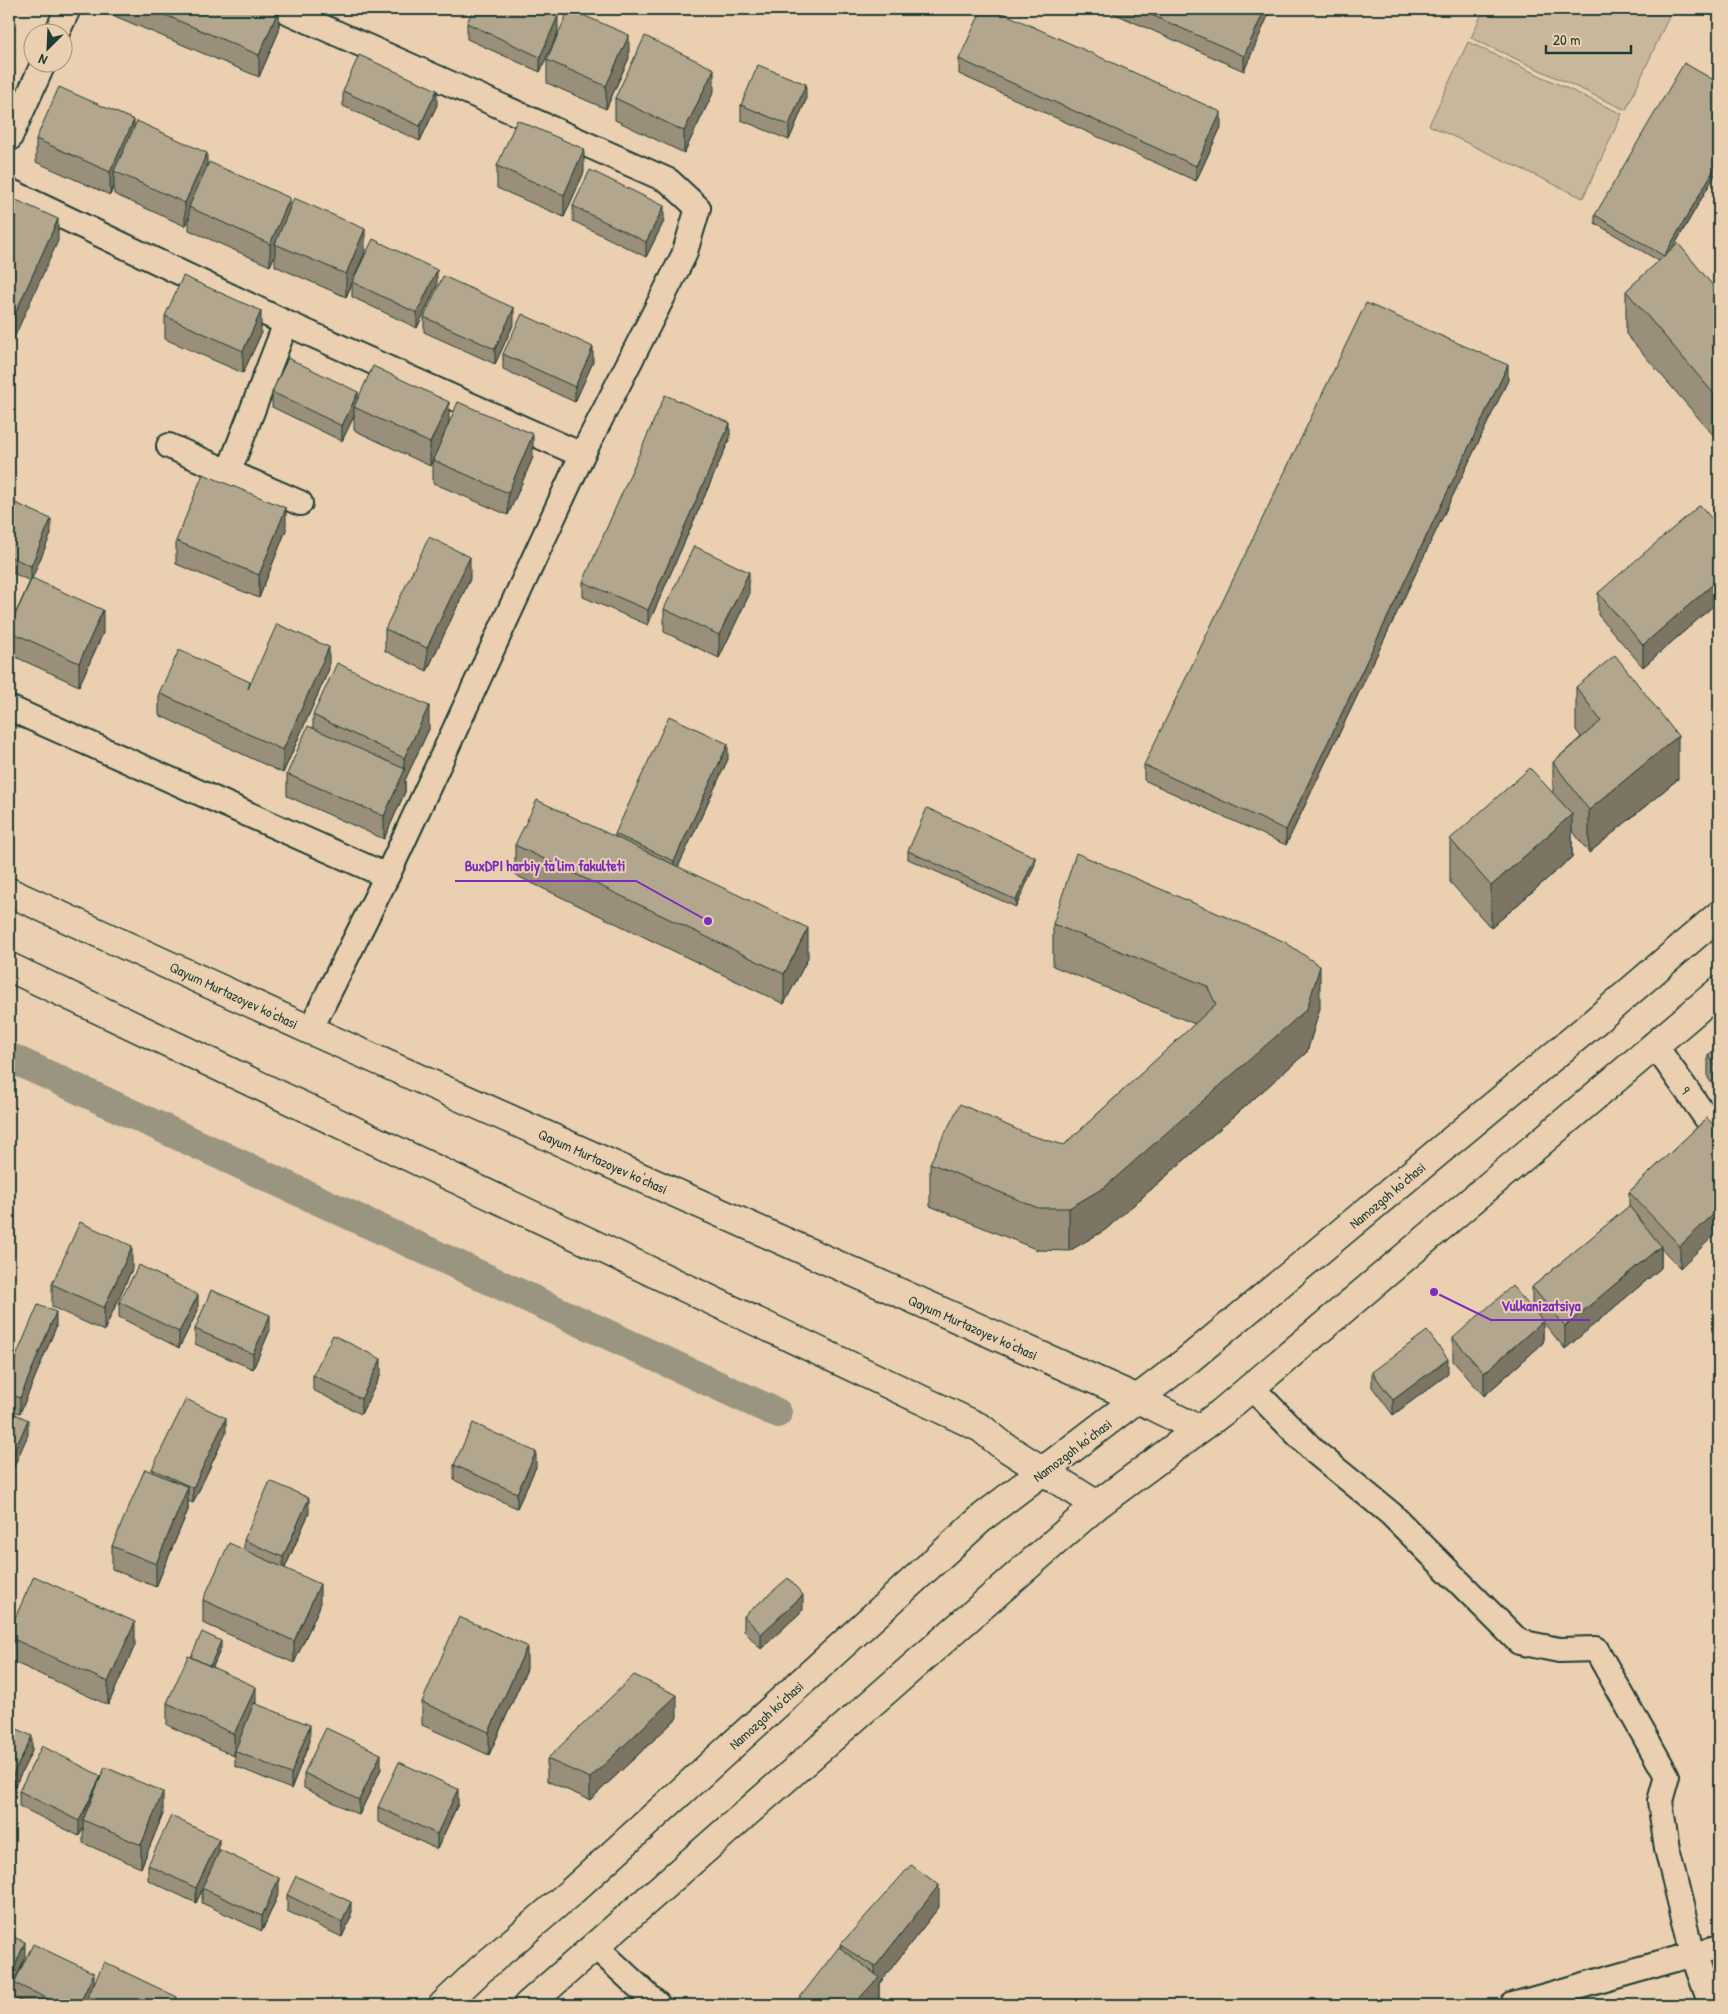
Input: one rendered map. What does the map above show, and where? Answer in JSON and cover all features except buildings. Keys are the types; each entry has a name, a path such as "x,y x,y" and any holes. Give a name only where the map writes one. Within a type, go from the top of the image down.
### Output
{"main road":[{"name":"Qayum Murtazoyev ko'chasi","path":"9,892 310,1030 1138,1399 1198,1429"},
{"name":"Namozgoh ko'chasi","path":"443,2005 480,1970 579,1885 984,1516 1138,1399 1577,1037 1719,915"},
{"path":"9,967 980,1428 1002,1445 1097,1504"},
{"path":"528,2005 1097,1504 1252,1388 1654,1044 1719,991"}],"street":[{"path":"62,22 68,9"},
{"path":"282,9 669,180 698,208 684,255 582,455 387,876 310,1030"},
{"path":"9,139 39,72"},
{"path":"9,190 286,323 582,455"},
{"path":"229,471 286,323"},
{"path":"169,446 300,503"},
{"path":"9,708 387,876"},
{"name":"9","path":"1654,1044 1719,1136"},
{"path":"1252,1388 1315,1452 1391,1514 1519,1642 1558,1650 1596,1649 1667,1776 1660,1801 1667,1849 1693,1954 1711,2005"},
{"path":"595,1946 658,2005"},
{"path":"1513,2005 1719,1947"}],"shaded area":[{"path":"1484,9 1663,9 1671,12 1626,110 1471,38"},
{"path":"1468,42 1622,114 1583,198 1429,125"}],"waterway":[{"path":"9,1057 777,1413"}],"place":[{"name":"BuxDPI harbiy ta'lim fakulteti","path":"708,921"},
{"name":"Vulkanizatsiya","path":"1434,1292"}]}
